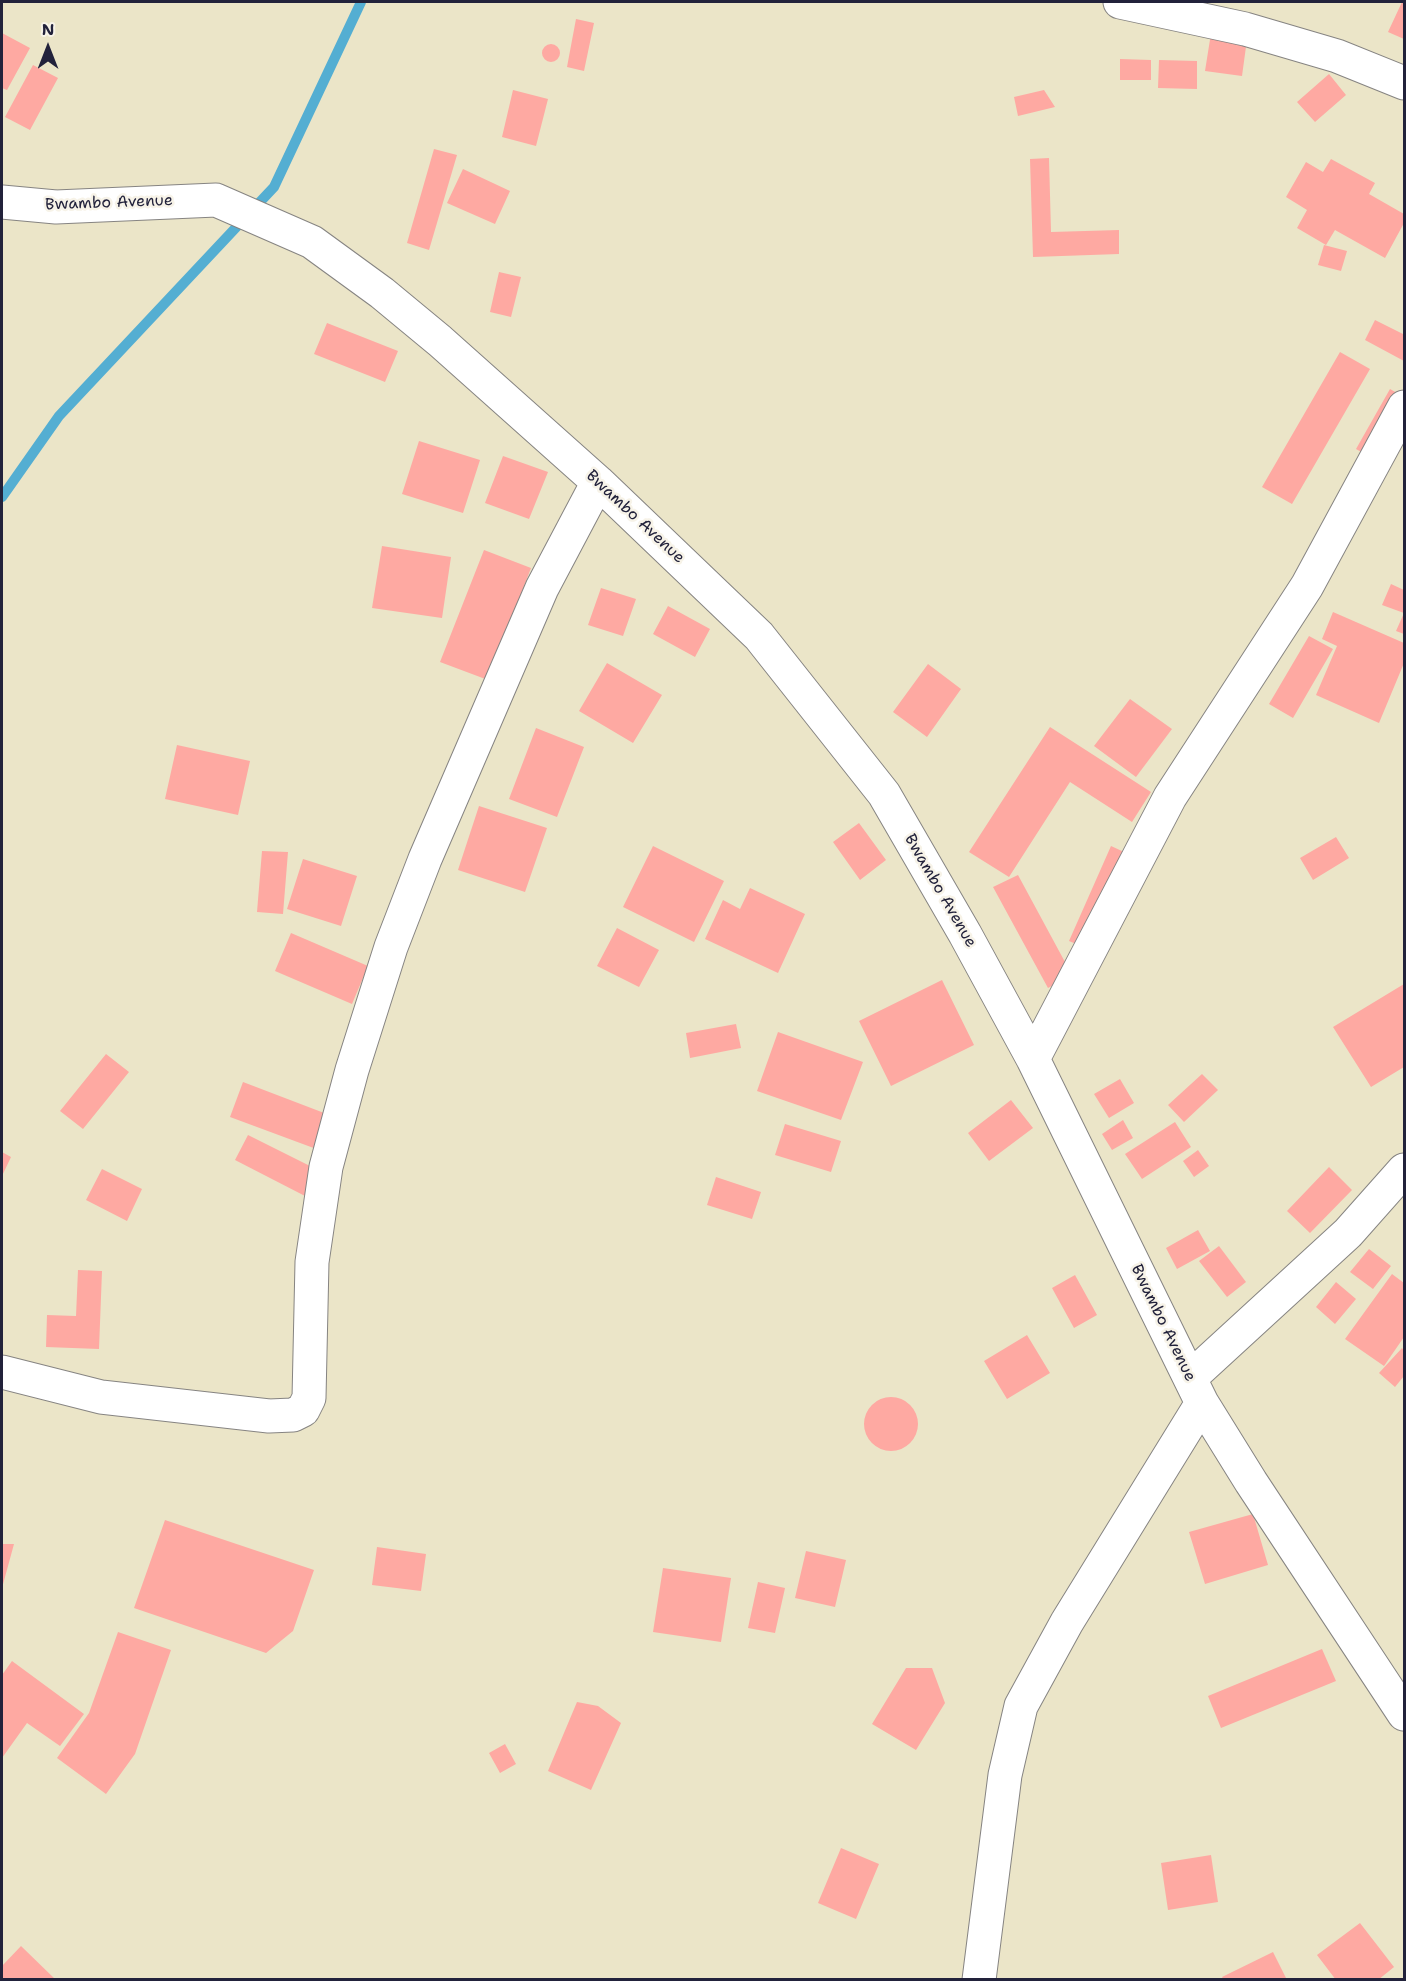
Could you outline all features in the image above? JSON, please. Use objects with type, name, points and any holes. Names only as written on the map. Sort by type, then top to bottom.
[{"type":"street","points":[[1120,2],[1245,29],[1338,56],[1404,84]]},
{"type":"street","name":"Bwambo Avenue","points":[[2,202],[56,207],[216,200],[280,226],[312,242],[382,293],[598,482],[759,636],[885,794],[1033,1059],[1196,1390],[1257,1492],[1404,1714]]},
{"type":"street","points":[[1033,1059],[1170,797],[1307,586],[1404,407]]},
{"type":"street","points":[[2,1372],[101,1397],[269,1416],[293,1415],[303,1410],[309,1398],[312,1262],[327,1167],[352,1070],[391,947],[425,859],[542,588],[598,482]]},
{"type":"street","points":[[979,1980],[1005,1776],[1021,1706],[1196,1390],[1348,1233],[1404,1170]]},
{"type":"building","points":[[1404,2],[1404,39],[1388,32]]},
{"type":"building","points":[[576,19],[594,23],[584,71],[567,67]]},
{"type":"building","points":[[1212,27],[1248,32],[1242,76],[1205,71]]},
{"type":"building","points":[[2,33],[30,48],[7,90],[2,88]]},
{"type":"building","points":[[551,44],[557,47],[560,53],[557,59],[551,62],[545,59],[542,53],[545,47]]},
{"type":"building","points":[[1120,59],[1151,60],[1151,80],[1120,80]]},
{"type":"building","points":[[1159,60],[1197,61],[1197,89],[1158,88]]},
{"type":"building","points":[[33,65],[58,78],[30,130],[5,117]]},
{"type":"building","points":[[1329,74],[1346,95],[1315,122],[1297,102]]},
{"type":"building","points":[[513,90],[548,99],[536,146],[502,137]]},
{"type":"building","points":[[1044,90],[1055,107],[1018,116],[1014,97]]},
{"type":"building","points":[[434,149],[457,155],[429,250],[407,243]]},
{"type":"building","points":[[1049,158],[1051,232],[1119,230],[1119,254],[1033,257],[1030,159]]},
{"type":"building","points":[[1331,159],[1375,183],[1369,194],[1404,214],[1404,223],[1385,258],[1335,230],[1326,245],[1297,228],[1307,210],[1286,197],[1306,162],[1323,172]]},
{"type":"building","points":[[463,169],[510,191],[495,224],[447,203]]},
{"type":"building","points":[[1324,245],[1347,251],[1341,271],[1318,265]]},
{"type":"building","points":[[499,272],[521,277],[511,317],[490,312]]},
{"type":"building","points":[[1375,320],[1403,334],[1404,331],[1404,361],[1365,340]]},
{"type":"building","points":[[327,323],[398,351],[385,382],[314,354]]},
{"type":"building","points":[[1340,352],[1370,369],[1292,504],[1262,487]]},
{"type":"building","points":[[1390,389],[1404,397],[1372,458],[1356,449]]},
{"type":"building","points":[[419,441],[480,460],[463,513],[402,494]]},
{"type":"building","points":[[503,456],[548,472],[529,519],[485,503]]},
{"type":"building","points":[[382,546],[451,557],[442,618],[372,608]]},
{"type":"building","points":[[484,550],[531,568],[488,680],[440,662]]},
{"type":"building","points":[[1391,584],[1404,590],[1404,613],[1382,605]]},
{"type":"building","points":[[601,588],[636,599],[623,636],[588,625]]},
{"type":"building","points":[[668,606],[710,629],[695,657],[653,634]]},
{"type":"building","points":[[1333,612],[1404,643],[1404,663],[1379,723],[1316,695],[1337,646],[1322,639]]},
{"type":"building","points":[[1404,613],[1404,634],[1396,631]]},
{"type":"building","points":[[1309,636],[1333,649],[1293,718],[1269,704]]},
{"type":"building","points":[[607,663],[662,695],[633,743],[579,711]]},
{"type":"building","points":[[928,664],[961,689],[927,737],[893,712]]},
{"type":"building","points":[[1130,699],[1172,729],[1136,777],[1094,746]]},
{"type":"building","points":[[1050,727],[1151,792],[1132,822],[1070,782],[1009,877],[969,852]]},
{"type":"building","points":[[536,728],[584,747],[557,817],[509,799]]},
{"type":"building","points":[[177,745],[250,761],[238,815],[165,799]]},
{"type":"building","points":[[479,806],[547,828],[525,892],[458,870]]},
{"type":"building","points":[[859,823],[886,860],[860,880],[833,842]]},
{"type":"building","points":[[1336,837],[1349,858],[1313,880],[1300,858]]},
{"type":"building","points":[[653,846],[724,881],[694,942],[623,907]]},
{"type":"building","points":[[1111,846],[1135,857],[1093,951],[1069,941]]},
{"type":"building","points":[[262,851],[288,852],[283,914],[257,912]]},
{"type":"building","points":[[303,859],[357,876],[341,926],[287,909]]},
{"type":"building","points":[[1018,875],[1072,975],[1048,988],[993,887]]},
{"type":"building","points":[[750,888],[805,914],[778,973],[705,939],[723,900],[740,909]]},
{"type":"building","points":[[617,928],[659,950],[639,987],[597,966]]},
{"type":"building","points":[[291,933],[368,966],[352,1004],[275,971]]},
{"type":"building","points":[[942,980],[974,1045],[891,1086],[859,1021]]},
{"type":"building","points":[[1404,984],[1404,1067],[1371,1087],[1333,1027]]},
{"type":"building","points":[[736,1024],[741,1048],[690,1058],[686,1033]]},
{"type":"building","points":[[778,1032],[863,1062],[841,1120],[757,1091]]},
{"type":"building","points":[[106,1054],[129,1072],[83,1129],[60,1111]]},
{"type":"building","points":[[1202,1074],[1218,1090],[1184,1122],[1168,1105]]},
{"type":"building","points":[[1120,1079],[1134,1103],[1109,1118],[1094,1094]]},
{"type":"building","points":[[243,1082],[332,1116],[319,1150],[230,1117]]},
{"type":"building","points":[[1011,1100],[1033,1128],[989,1161],[968,1133]]},
{"type":"building","points":[[1123,1120],[1133,1138],[1112,1150],[1102,1134]]},
{"type":"building","points":[[1175,1122],[1191,1147],[1142,1179],[1125,1154]]},
{"type":"building","points":[[785,1124],[841,1141],[831,1172],[775,1155]]},
{"type":"building","points":[[248,1135],[318,1170],[305,1196],[235,1160]]},
{"type":"building","points":[[1198,1150],[1209,1166],[1194,1177],[1183,1161]]},
{"type":"building","points":[[2,1152],[11,1157],[2,1176]]},
{"type":"building","points":[[1329,1167],[1352,1190],[1310,1233],[1287,1211]]},
{"type":"building","points":[[102,1169],[142,1189],[127,1221],[86,1200]]},
{"type":"building","points":[[716,1177],[761,1192],[752,1219],[707,1205]]},
{"type":"building","points":[[1198,1230],[1210,1251],[1177,1269],[1166,1248]]},
{"type":"building","points":[[1219,1246],[1246,1282],[1227,1297],[1199,1261]]},
{"type":"building","points":[[1369,1249],[1391,1266],[1373,1289],[1350,1272]]},
{"type":"building","points":[[78,1270],[102,1271],[99,1349],[46,1347],[47,1315],[76,1316]]},
{"type":"building","points":[[1392,1274],[1404,1283],[1404,1337],[1384,1366],[1345,1339]]},
{"type":"building","points":[[1075,1275],[1097,1315],[1074,1328],[1052,1288]]},
{"type":"building","points":[[1336,1282],[1356,1299],[1335,1324],[1316,1307]]},
{"type":"building","points":[[1027,1335],[1050,1373],[1007,1399],[984,1361]]},
{"type":"building","points":[[1402,1348],[1404,1376],[1395,1387],[1379,1373]]},
{"type":"building","points":[[891,1397],[901,1399],[910,1405],[916,1414],[918,1424],[916,1434],[910,1443],[901,1449],[891,1451],[881,1449],[872,1443],[866,1434],[864,1424],[866,1414],[872,1405],[881,1399]]},
{"type":"building","points":[[1253,1514],[1268,1565],[1205,1584],[1189,1532]]},
{"type":"building","points":[[165,1520],[314,1570],[293,1631],[266,1653],[134,1608]]},
{"type":"building","points":[[2,1544],[14,1544],[2,1588]]},
{"type":"building","points":[[377,1547],[426,1554],[421,1591],[372,1585]]},
{"type":"building","points":[[806,1551],[846,1560],[835,1607],[795,1598]]},
{"type":"building","points":[[663,1568],[731,1578],[721,1642],[653,1632]]},
{"type":"building","points":[[758,1582],[785,1588],[775,1633],[748,1628]]},
{"type":"building","points":[[118,1632],[171,1650],[135,1754],[106,1794],[57,1758],[89,1713]]},
{"type":"building","points":[[1322,1649],[1336,1681],[1221,1728],[1208,1696]]},
{"type":"building","points":[[12,1661],[84,1714],[60,1746],[27,1723],[2,1758],[2,1675]]},
{"type":"building","points":[[906,1668],[932,1668],[945,1703],[916,1750],[872,1724]]},
{"type":"building","points":[[577,1702],[598,1706],[621,1723],[591,1790],[548,1771]]},
{"type":"building","points":[[505,1744],[516,1764],[500,1773],[489,1753]]},
{"type":"building","points":[[841,1848],[879,1864],[856,1919],[818,1903]]},
{"type":"building","points":[[1211,1855],[1218,1902],[1168,1910],[1161,1863]]},
{"type":"building","points":[[1360,1923],[1394,1967],[1378,1980],[1336,1980],[1317,1955]]},
{"type":"building","points":[[21,1946],[56,1980],[2,1980],[2,1966]]},
{"type":"building","points":[[1273,1952],[1287,1980],[1224,1980],[1222,1977]]},
{"type":"waterway","points":[[2,497],[59,416],[274,187],[361,2]]}]
